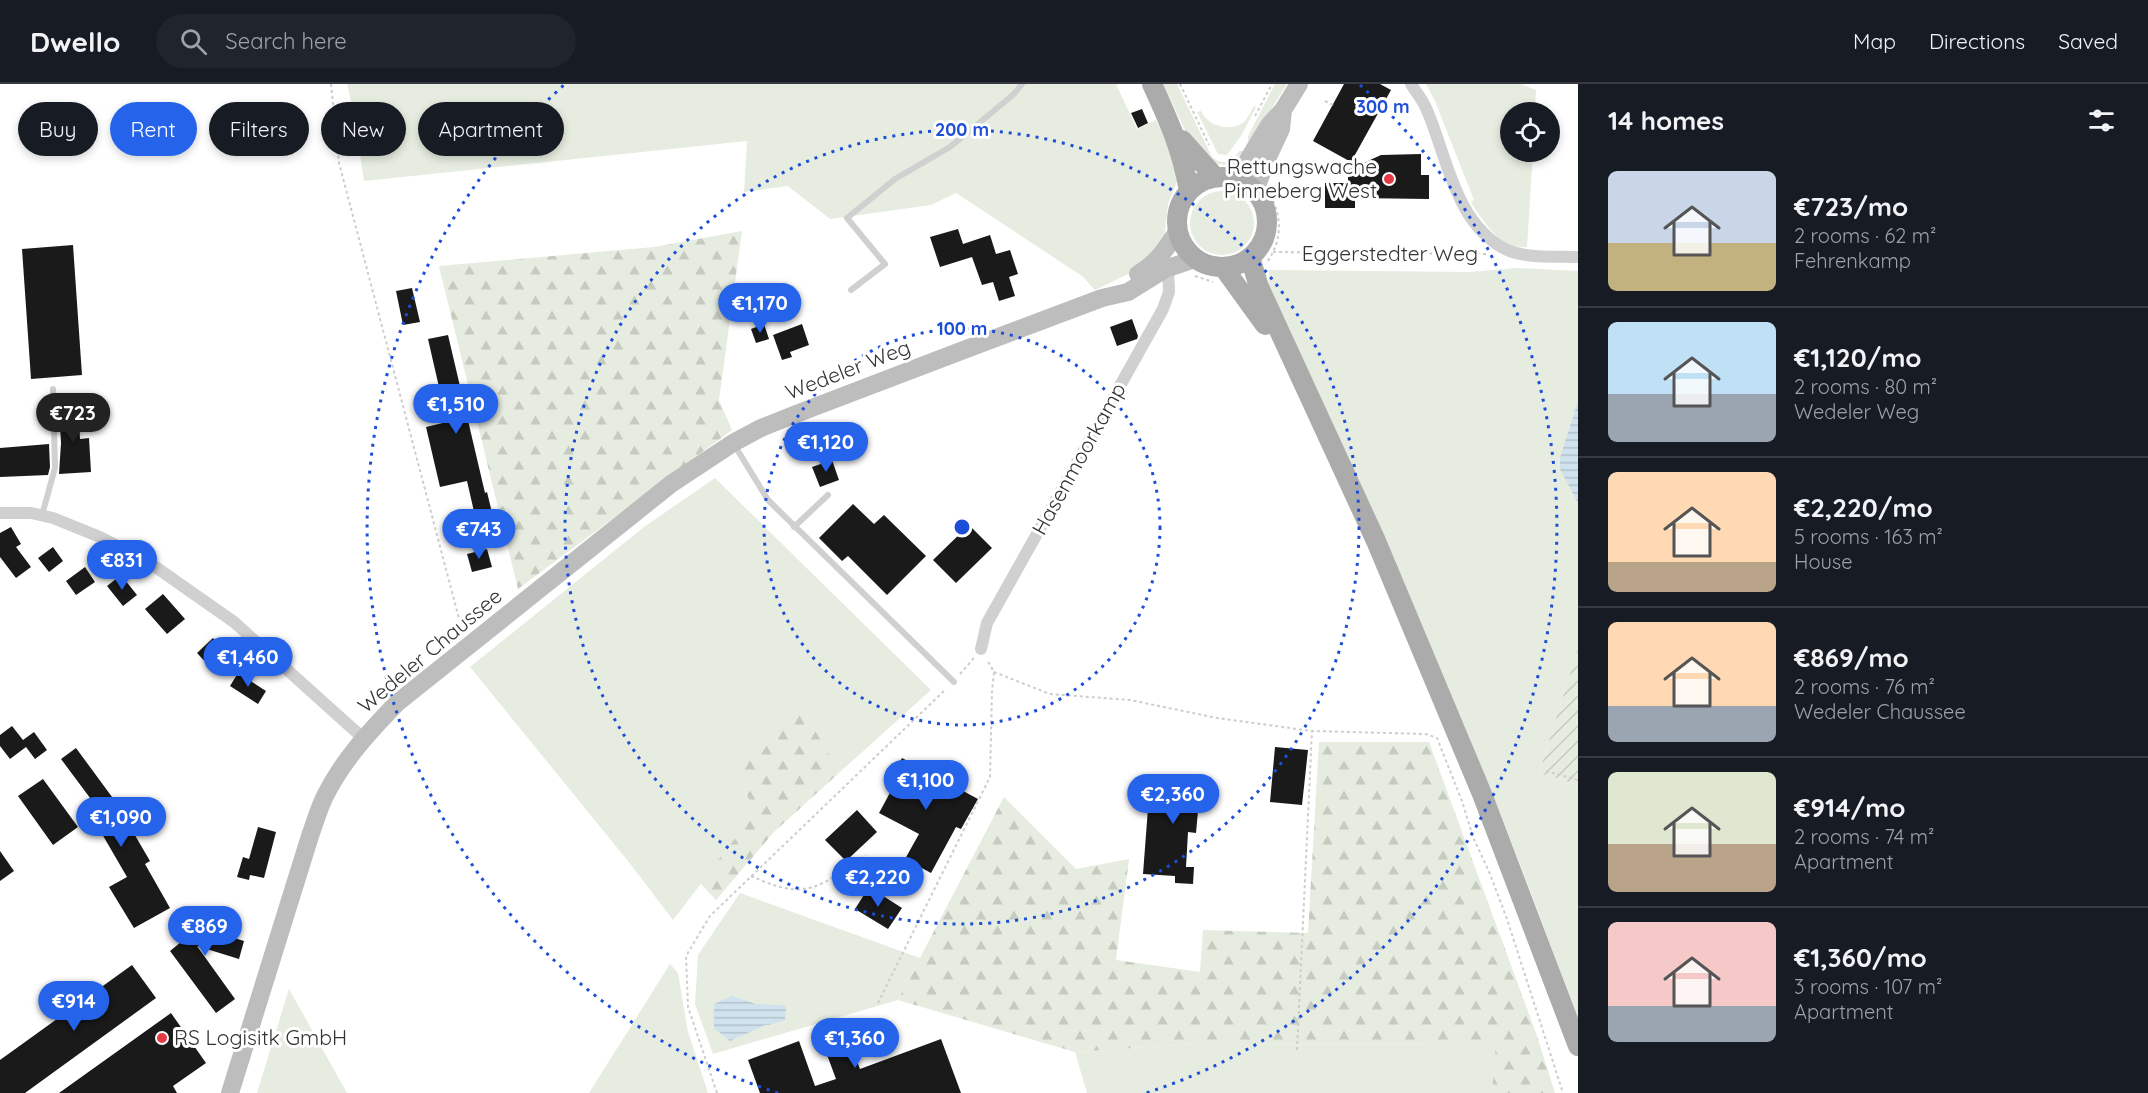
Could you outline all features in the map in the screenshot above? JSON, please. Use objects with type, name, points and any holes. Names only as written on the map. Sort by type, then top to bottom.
[{"type":"main road","points":[[1152,84],[1172,126],[1184,163],[1189,191]]},
{"type":"main road","points":[[1294,366],[1222,275],[1195,259],[1182,244],[1177,232],[1176,217],[1180,203],[1200,182],[1222,177],[1246,163],[1269,124],[1283,110],[1299,84]]},
{"type":"main road","points":[[1222,275],[1250,257],[1260,246],[1266,233],[1267,218],[1262,191],[1267,159],[1281,129],[1283,110]]},
{"type":"main road","points":[[1172,126],[1198,160],[1222,177],[1243,182],[1262,191]]},
{"type":"main road","name":"Wedeler Weg","points":[[1102,298],[1118,285],[1148,268],[1162,254],[1177,232]]},
{"type":"main road","points":[[1250,257],[1259,287],[1376,541],[1478,783],[1578,1046]]},
{"type":"main road","name":"Wedeler Weg","points":[[715,454],[761,428],[1102,298],[1128,292],[1169,274],[1195,259]]},
{"type":"main road","name":"Wedeler Chaussee","points":[[230,1093],[324,797],[342,766],[363,738],[397,703],[671,484],[715,454]]},
{"type":"street","name":"Eggerstedter Weg","points":[[1411,84],[1425,106],[1461,200],[1473,219],[1491,238],[1506,249],[1522,254],[1578,257]]},
{"type":"street","name":"Hasenmoorkamp","points":[[981,649],[987,623],[1163,309],[1169,292],[1169,274]]},
{"type":"street","points":[[0,513],[9,511],[42,515],[76,526],[147,561],[234,622],[363,738]]},
{"type":"lane","points":[[851,290],[885,264],[848,218],[895,179],[950,147],[1014,94],[1022,84]]},
{"type":"lane","points":[[42,515],[55,468],[53,389]]},
{"type":"lane","points":[[733,443],[768,500],[954,681]]},
{"type":"lane","points":[[794,527],[828,495]]},
{"type":"path","points":[[331,84],[339,163],[467,648]]},
{"type":"path","points":[[1180,84],[1212,151]]},
{"type":"path","points":[[1253,122],[1272,84]]},
{"type":"path","points":[[1325,101],[1333,105]]},
{"type":"path","name":"Eggerstedter Weg","points":[[1262,191],[1279,215],[1279,237],[1274,252],[1463,255],[1488,254],[1506,249]]},
{"type":"path","points":[[1169,274],[1222,275]]},
{"type":"path","points":[[717,1093],[688,1007],[686,956],[710,916],[954,681],[981,649],[994,672],[990,777],[878,1003]]},
{"type":"path","points":[[994,672],[1050,694],[1130,700],[1217,718],[1312,731],[1426,734],[1437,738],[1473,837],[1507,919],[1563,1093]]},
{"type":"path","points":[[1297,1050],[1312,731]]},
{"type":"path","points":[[1546,771],[1578,780]]},
{"type":"path","points":[[751,876],[770,885],[786,889],[811,889],[822,885],[866,855]]},
{"type":"green space","points":[[347,84],[1116,84],[1137,129],[1156,120],[1174,155],[1178,179],[1168,204],[1164,241],[1139,269],[1095,290],[1082,276],[956,193],[931,205],[830,219],[788,186],[744,192],[747,141],[364,181],[360,156],[406,156],[406,102],[351,102]]},
{"type":"green space","points":[[1163,84],[1177,84],[1212,157],[1227,162],[1239,151],[1244,151],[1229,165],[1214,164],[1187,134]]},
{"type":"green space","points":[[1275,84],[1287,84],[1250,143],[1248,136]]},
{"type":"green space","points":[[1426,84],[1521,84],[1536,90],[1535,102],[1500,102],[1500,162],[1532,162],[1527,247],[1512,246],[1500,239],[1474,207],[1471,202],[1474,200],[1435,101]]},
{"type":"green space","points":[[1254,106],[1256,107],[1241,136],[1227,155],[1218,154],[1197,112],[1201,111],[1213,124],[1231,127],[1243,123]]},
{"type":"green space","points":[[1216,191],[1228,191],[1245,200],[1252,211],[1254,223],[1252,235],[1245,246],[1228,255],[1216,255],[1204,250],[1195,241],[1190,229],[1190,217],[1195,205],[1204,196]]},
{"type":"green space","points":[[742,231],[719,400],[732,430],[518,589],[439,266],[654,247]]},
{"type":"green space","points":[[1518,268],[1578,271],[1578,648],[1539,773],[1578,785],[1578,1023],[1545,929],[1471,744],[1392,561],[1268,290],[1269,270],[1469,272]]},
{"type":"green space","points":[[715,478],[931,690],[840,772],[799,704],[730,764],[756,812],[673,920],[628,861],[470,667],[644,527]]},
{"type":"green space","points":[[1578,648],[1578,785],[1539,773]]},
{"type":"green space","points":[[799,704],[840,772],[774,832],[716,900],[700,883],[756,812],[730,764]]},
{"type":"green space","points":[[1319,742],[1429,742],[1537,1036],[1555,1093],[1492,1093],[1496,1045],[1195,1044],[1075,1052],[898,1000],[1004,797],[1076,869],[1129,859],[1116,960],[1200,972],[1203,930],[1308,933]]},
{"type":"green space","points":[[740,893],[920,958],[898,1000],[713,1054],[695,1004],[698,955]]},
{"type":"green space","points":[[670,964],[678,973],[688,1032],[708,1093],[589,1093]]},
{"type":"green space","points":[[289,989],[347,1093],[257,1093]]},
{"type":"green space","points":[[1195,1044],[1497,1045],[1492,1093],[1087,1093],[1075,1052]]},
{"type":"water","points":[[1578,401],[1578,503],[1560,469],[1560,458]]},
{"type":"water","points":[[732,996],[756,1004],[786,1007],[785,1020],[765,1025],[730,1041],[714,1028],[714,1004]]},
{"type":"building","points":[[1344,84],[1380,84],[1391,90],[1351,162],[1313,141]]},
{"type":"building","points":[[1142,109],[1148,123],[1138,128],[1131,113]]},
{"type":"building","name":"Rettungswache Pinneberg West","points":[[1421,154],[1421,175],[1429,175],[1429,199],[1355,198],[1355,208],[1325,208],[1325,183],[1348,183],[1348,170],[1381,155]]},
{"type":"building","points":[[958,229],[963,244],[990,235],[996,254],[1010,250],[1018,274],[1009,277],[1015,296],[999,301],[993,282],[982,285],[972,257],[940,267],[930,237]]},
{"type":"building","points":[[73,245],[82,375],[31,379],[22,249]]},
{"type":"building","points":[[412,288],[420,322],[403,325],[396,291]]},
{"type":"building","points":[[1132,319],[1137,339],[1117,346],[1110,327]]},
{"type":"building","points":[[764,324],[769,339],[756,343],[751,329]]},
{"type":"building","points":[[802,324],[809,345],[790,352],[792,357],[782,360],[773,335]]},
{"type":"building","points":[[448,335],[485,493],[487,492],[495,525],[478,529],[467,481],[440,487],[426,427],[447,422],[428,339]]},
{"type":"building","points":[[78,407],[80,439],[89,438],[91,472],[59,474],[61,443],[59,408]]},
{"type":"building","points":[[846,433],[852,451],[825,459],[819,442]]},
{"type":"building","points":[[49,444],[48,475],[0,477],[0,448]]},
{"type":"building","points":[[832,460],[839,480],[820,487],[812,467]]},
{"type":"building","points":[[853,504],[874,524],[884,515],[926,556],[887,595],[848,556],[842,561],[819,538]]},
{"type":"building","points":[[969,525],[992,548],[956,583],[933,560]]},
{"type":"building","points":[[11,527],[21,544],[16,547],[31,567],[16,578],[0,557],[0,533]]},
{"type":"building","points":[[53,547],[63,561],[49,572],[38,558]]},
{"type":"building","points":[[487,549],[492,567],[472,572],[467,554]]},
{"type":"building","points":[[85,567],[95,582],[76,595],[66,581]]},
{"type":"building","points":[[121,575],[137,595],[123,606],[107,586]]},
{"type":"building","points":[[163,594],[185,619],[167,634],[145,609]]},
{"type":"building","points":[[213,638],[227,653],[211,668],[197,653]]},
{"type":"building","points":[[238,673],[266,691],[258,704],[230,686]]},
{"type":"building","points":[[12,726],[23,740],[34,732],[47,750],[35,759],[26,747],[10,759],[0,746],[0,735]]},
{"type":"building","points":[[1275,747],[1308,750],[1302,805],[1270,802]]},
{"type":"building","points":[[76,748],[115,801],[150,861],[145,864],[170,908],[134,928],[109,887],[127,877],[91,815],[99,810],[61,759]]},
{"type":"building","points":[[902,758],[978,799],[961,829],[956,827],[931,873],[905,859],[919,834],[879,813],[892,789],[887,786]]},
{"type":"building","points":[[1155,774],[1210,778],[1208,800],[1199,800],[1196,833],[1188,832],[1186,867],[1194,867],[1193,884],[1175,883],[1175,876],[1143,874],[1149,795],[1154,795]]},
{"type":"building","points":[[43,779],[78,827],[53,845],[18,796]]},
{"type":"building","points":[[857,810],[877,832],[846,861],[825,840]]},
{"type":"building","points":[[258,827],[276,832],[264,878],[250,875],[249,880],[237,877],[243,857],[249,859]]},
{"type":"building","points":[[0,851],[14,871],[0,881]]},
{"type":"building","points":[[869,887],[902,908],[888,929],[855,909]]},
{"type":"building","points":[[201,911],[218,933],[244,941],[239,959],[197,946],[235,999],[216,1013],[170,951],[181,942],[172,924],[183,918],[185,922]]},
{"type":"building","points":[[132,965],[156,998],[25,1093],[0,1093],[0,1060]]},
{"type":"building","name":"RS Logisitk GmbH","points":[[171,1013],[206,1063],[173,1086],[177,1093],[59,1093]]},
{"type":"building","points":[[841,1019],[860,1069],[941,1039],[961,1093],[760,1093],[748,1060],[799,1041],[815,1086],[836,1079],[817,1028]]},
{"type":"place","name":"Rettungswache Pinneberg West","points":[[1389,179]]},
{"type":"place","name":"RS Logisitk GmbH","points":[[162,1038]]}]
